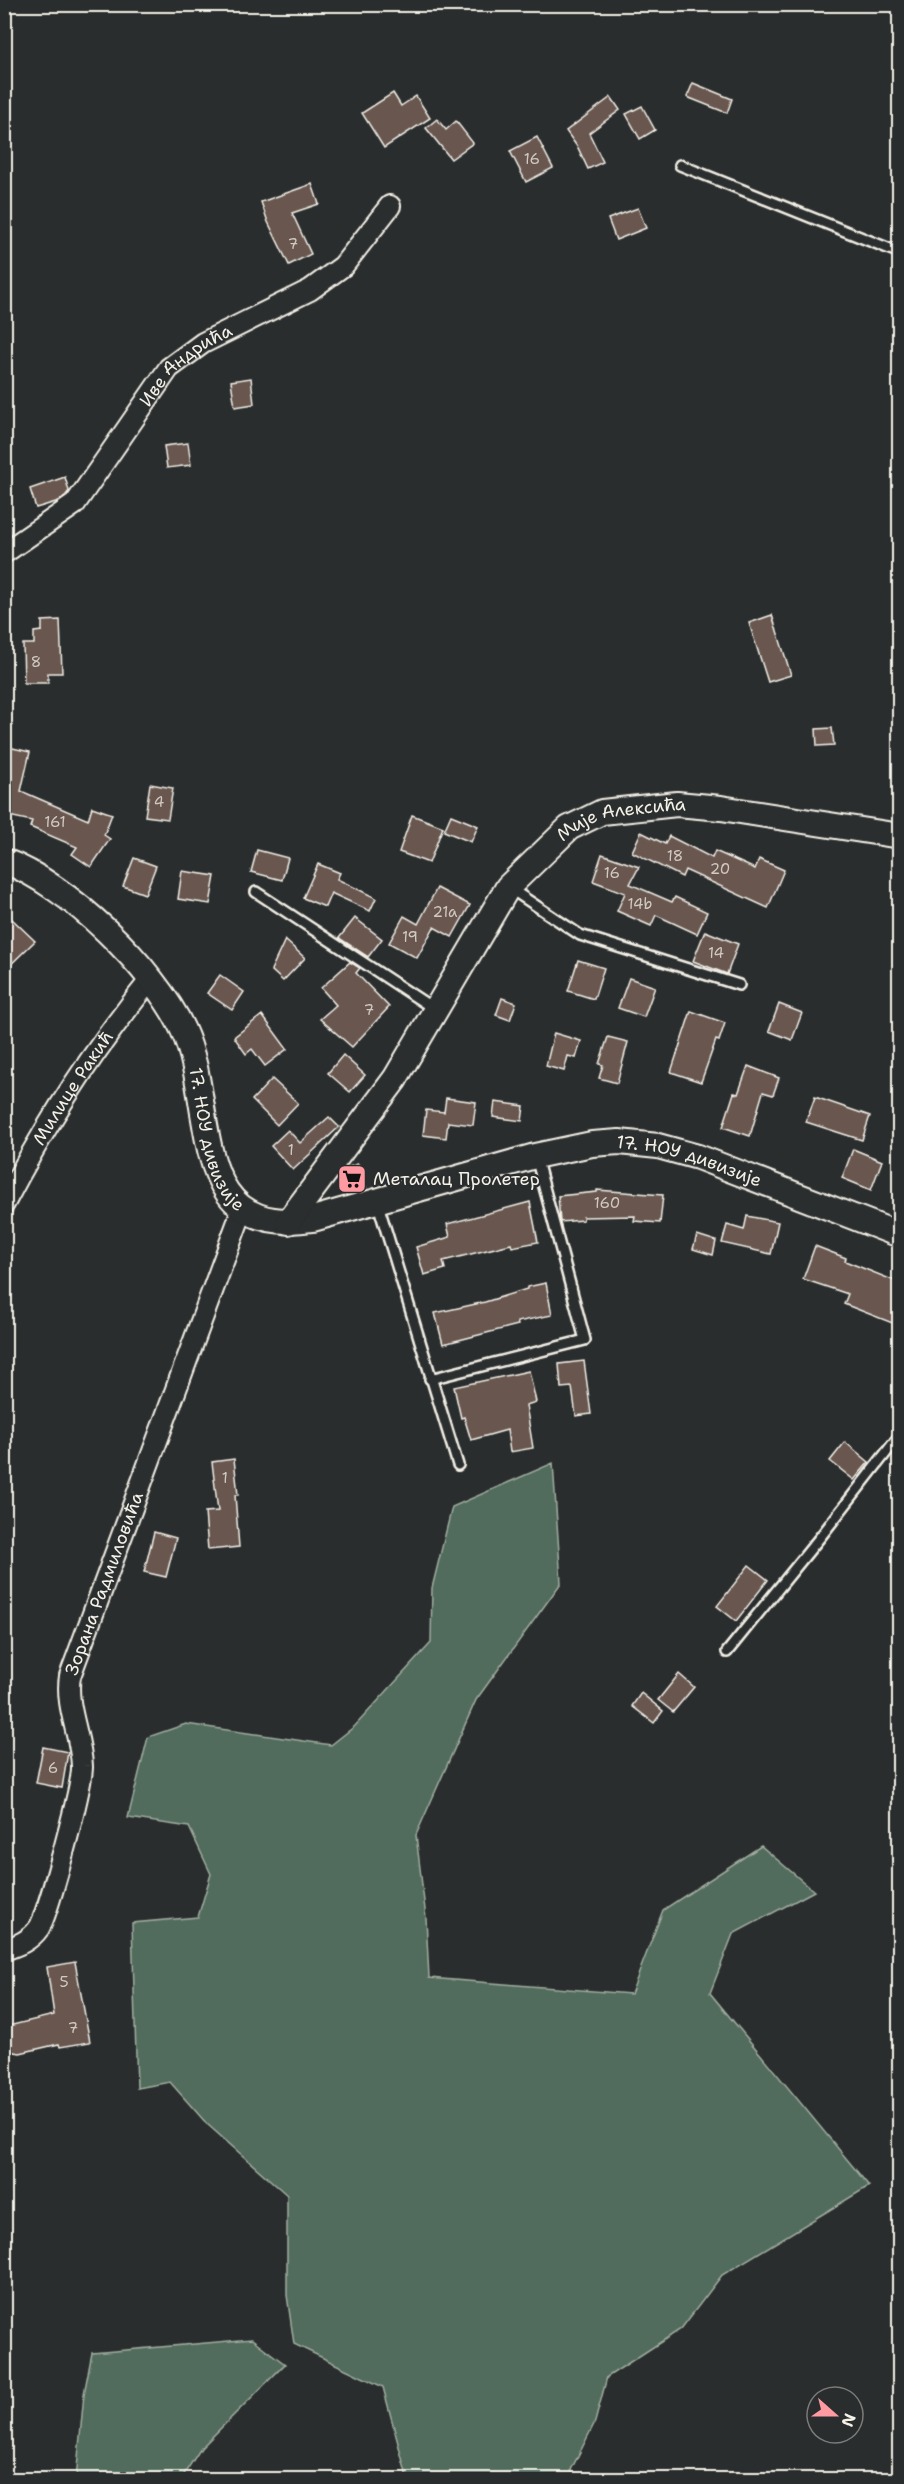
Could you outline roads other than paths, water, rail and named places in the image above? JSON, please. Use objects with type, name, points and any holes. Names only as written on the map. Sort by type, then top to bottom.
[{"type":"street","name":"Иве Андрића","points":[[4,553],[75,504],[168,368],[204,343],[310,290],[343,266],[390,206]]},
{"type":"street","name":"Мије Алексића","points":[[288,1222],[395,1079],[508,887],[568,828],[602,812],[677,804],[722,808],[900,836]]},
{"type":"street","name":"17. НОУ дивизије","points":[[4,861],[37,876],[71,901],[129,954],[151,979],[174,1012],[189,1044],[199,1083],[211,1156],[218,1179],[229,1196],[243,1208],[266,1218],[288,1222],[325,1216],[536,1156],[606,1142],[658,1146],[698,1157],[900,1235]]},
{"type":"street","name":"Милице Ракић","points":[[4,1204],[68,1090],[151,979]]},
{"type":"street","name":"Зорана Радмиловића","points":[[4,1950],[25,1942],[43,1922],[82,1776],[79,1736],[68,1696],[70,1676],[243,1208]]},
{"type":"lane","points":[[680,165],[900,253]]},
{"type":"lane","points":[[508,887],[580,935],[739,985]]},
{"type":"lane","points":[[256,892],[436,1010]]},
{"type":"lane","points":[[430,1379],[585,1340],[536,1156]]},
{"type":"lane","points":[[377,1201],[458,1465]]},
{"type":"lane","points":[[727,1652],[822,1536],[900,1435]]},
{"type":"place","name":"Металац Пролетер","points":[[352,1179]]}]
